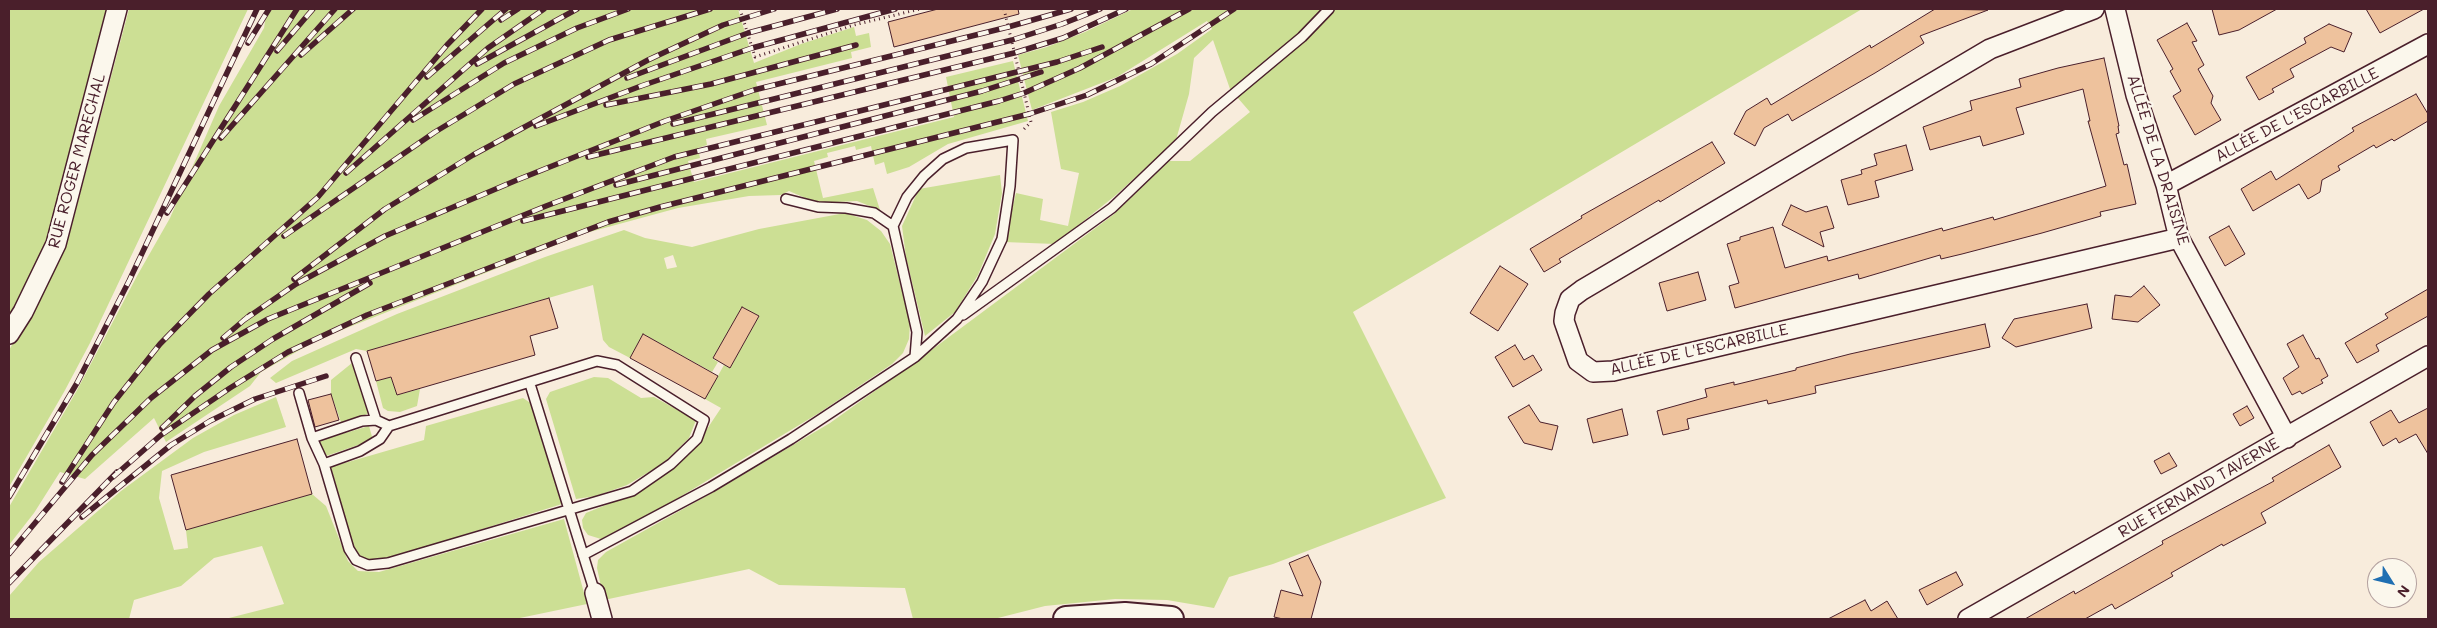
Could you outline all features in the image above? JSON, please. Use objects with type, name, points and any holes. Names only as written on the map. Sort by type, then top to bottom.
[{"type":"street","name":"RUE ROGER MARECHAL","points":[[9,334],[23,312],[56,244],[118,9]]},
{"type":"street","name":"ALLÉE DE L'ESCARBILLE","points":[[2094,9],[1990,49],[1582,290],[1570,299],[1564,321],[1578,361],[1593,372],[1613,371],[2179,238]]},
{"type":"street","name":"ALLÉE DE LA DRAISINE","points":[[2114,9],[2136,94],[2166,185],[2179,238],[2287,438]]},
{"type":"street","name":"ALLÉE DE L'ESCARBILLE","points":[[2166,185],[2428,44]]},
{"type":"street","name":"RUE FERNAND TAVERNE","points":[[1968,619],[2428,356]]},
{"type":"street","points":[[595,593],[602,619]]},
{"type":"street","points":[[1066,619],[1125,614],[1171,619]]},
{"type":"lane","points":[[583,555],[711,487],[791,439],[915,357],[957,320],[1112,208],[1212,112],[1302,37],[1329,9]]},
{"type":"lane","points":[[915,357],[917,332],[893,226],[907,197],[943,159],[966,148],[1013,140],[1010,186],[1002,239],[982,282],[957,320]]},
{"type":"lane","points":[[786,199],[818,207],[846,208],[874,213],[893,226]]},
{"type":"lane","points":[[356,358],[376,420]]},
{"type":"lane","points":[[299,393],[312,438],[324,464],[349,549],[356,560],[368,565],[388,563],[632,491],[671,464],[697,438],[704,420],[617,365],[597,361],[530,384],[389,426],[380,439],[360,451],[324,464]]},
{"type":"lane","points":[[530,384],[595,593]]},
{"type":"lane","points":[[312,438],[362,422],[376,420],[389,426]]},
{"type":"path","points":[[740,9],[755,57],[854,25],[920,9]]},
{"type":"path","points":[[1004,9],[1031,122],[1013,140]]},
{"type":"green space","points":[[9,9],[111,9],[44,253],[9,321]]},
{"type":"green space","points":[[129,9],[248,9],[90,343],[9,487],[9,350],[43,292],[66,247]]},
{"type":"green space","points":[[267,9],[738,9],[754,63],[801,44],[854,27],[856,36],[869,33],[871,47],[851,52],[852,58],[756,82],[767,125],[706,139],[707,145],[698,148],[700,158],[688,161],[694,182],[954,117],[946,77],[1013,61],[1028,121],[948,144],[909,167],[887,174],[884,162],[875,165],[871,146],[856,150],[855,146],[827,153],[828,157],[814,161],[823,198],[873,188],[880,210],[857,201],[817,203],[789,191],[781,195],[749,196],[678,208],[586,233],[319,339],[261,372],[250,386],[166,442],[154,418],[85,479],[60,472],[34,513],[9,545],[9,507],[76,392],[170,218],[219,106],[264,28]]},
{"type":"green space","points":[[1133,9],[1862,9],[1353,312],[1446,498],[1273,564],[1229,577],[1214,608],[1167,600],[1115,599],[1045,606],[994,619],[913,619],[905,588],[779,585],[749,569],[604,600],[597,568],[598,560],[606,552],[719,489],[830,423],[1113,215],[1169,161],[1190,161],[1250,112],[1230,89],[1213,40],[1194,58],[1189,94],[1176,140],[1116,195],[1055,244],[1004,242],[1016,193],[1043,199],[1040,220],[1068,226],[1079,173],[1061,169],[1051,112],[1083,102],[1120,86],[1177,54],[1212,29],[1207,21],[1117,77],[1032,110],[1018,55],[1047,47],[1085,32]]},
{"type":"green space","points":[[1000,175],[1002,193],[995,234],[978,275],[955,312],[925,336],[906,257],[902,226],[919,189]]},
{"type":"green space","points":[[845,213],[867,220],[881,231],[890,244],[910,323],[909,339],[903,353],[892,364],[819,413],[655,512],[601,539],[588,535],[583,528],[582,520],[586,513],[633,494],[703,435],[721,408],[705,399],[724,365],[730,368],[759,316],[742,307],[713,359],[718,362],[712,372],[643,334],[630,358],[609,347],[603,340],[593,285],[367,351],[356,349],[276,383],[270,378],[292,361],[397,314],[545,257],[624,230],[645,238],[692,247],[759,229]],"holes":[[[673,255],[677,267],[667,269],[664,258]]]},
{"type":"green space","points":[[352,363],[369,413],[342,425],[331,394],[331,380]]},
{"type":"green space","points":[[391,377],[397,395],[420,389],[417,406],[400,412],[388,411],[383,408],[376,381]]},
{"type":"green space","points":[[594,377],[608,378],[641,398],[654,397],[696,420],[689,438],[664,463],[627,485],[596,496],[576,499],[546,399],[550,392]]},
{"type":"green space","points":[[276,397],[286,427],[204,452],[162,471],[159,498],[174,550],[188,548],[186,530],[312,494],[326,506],[348,561],[358,571],[379,572],[564,519],[587,604],[515,619],[225,619],[284,604],[262,546],[214,558],[181,586],[134,600],[129,619],[9,619],[9,596],[39,562],[121,491],[193,438],[234,415]]},
{"type":"green space","points":[[523,398],[532,404],[562,504],[387,559],[369,562],[360,557],[352,545],[331,467],[424,440],[426,426]]},
{"type":"green space","points":[[369,426],[373,440],[326,456],[318,441]]},
{"type":"building","points":[[938,9],[1018,9],[1019,14],[894,47],[888,22]]},
{"type":"building","points":[[1935,9],[1988,10],[1920,36],[1924,43],[1875,73],[1792,121],[1788,114],[1764,128],[1755,146],[1734,134],[1746,111],[1767,98],[1771,105],[1870,45],[1871,48]]},
{"type":"building","points":[[2212,9],[2277,9],[2239,30],[2219,35]]},
{"type":"building","points":[[2366,9],[2424,9],[2380,33]]},
{"type":"building","points":[[2187,23],[2197,41],[2192,42],[2204,65],[2198,69],[2213,96],[2211,103],[2221,120],[2195,135],[2173,96],[2181,91],[2170,71],[2173,69],[2157,40]]},
{"type":"building","points":[[2329,24],[2352,33],[2344,52],[2331,47],[2290,69],[2294,77],[2272,89],[2274,92],[2259,100],[2246,77],[2306,43],[2304,38]]},
{"type":"building","points":[[2104,58],[2119,126],[2119,133],[2116,134],[2124,165],[2127,164],[2136,204],[2100,212],[2101,216],[1962,254],[1941,259],[1940,255],[1859,279],[1858,274],[1735,308],[1729,286],[1739,283],[1727,244],[1740,240],[1740,237],[1773,227],[1785,268],[1827,256],[1828,261],[1942,228],[1943,231],[1993,217],[1994,220],[2106,186],[2088,121],[2090,121],[2083,89],[2016,108],[2024,134],[1983,146],[1980,136],[1930,150],[1923,127],[1972,110],[1970,101],[2021,87],[2019,79]]},
{"type":"building","points":[[2416,94],[2428,114],[2428,121],[2394,141],[2392,139],[2376,148],[2374,145],[2338,166],[2340,170],[2322,180],[2320,192],[2308,199],[2299,184],[2253,211],[2241,189],[2271,171],[2276,180],[2354,131],[2352,128]]},
{"type":"building","points":[[1712,142],[1725,163],[1559,259],[1561,262],[1544,272],[1530,249],[1582,218],[1581,216]]},
{"type":"building","points":[[1906,145],[1913,170],[1875,181],[1879,197],[1848,205],[1841,180],[1862,174],[1861,170],[1877,165],[1874,154]]},
{"type":"building","points":[[1791,205],[1806,212],[1827,206],[1834,228],[1820,232],[1824,247],[1782,225]]},
{"type":"building","points":[[2229,226],[2245,254],[2225,266],[2209,237]]},
{"type":"building","points":[[1500,266],[1528,284],[1498,331],[1470,313]]},
{"type":"building","points":[[1698,272],[1706,300],[1667,311],[1659,283]]},
{"type":"building","points":[[2144,286],[2160,305],[2138,322],[2112,319],[2115,295],[2131,297]]},
{"type":"building","points":[[2428,289],[2428,316],[2376,345],[2379,351],[2357,363],[2345,343],[2388,318],[2385,314]]},
{"type":"building","points":[[549,298],[558,328],[530,336],[535,355],[397,395],[391,377],[376,381],[367,351]]},
{"type":"building","points":[[2087,304],[2092,328],[2016,347],[2002,338],[2014,319]]},
{"type":"building","points":[[742,307],[759,316],[730,368],[713,358]]},
{"type":"building","points":[[1985,324],[1990,347],[1815,386],[1816,393],[1768,404],[1767,400],[1687,419],[1689,429],[1663,435],[1657,411],[1707,397],[1705,389],[1734,382],[1734,385],[1796,370],[1796,368],[1850,354]]},
{"type":"building","points":[[643,334],[718,376],[705,399],[630,358]]},
{"type":"building","points":[[2303,335],[2316,359],[2319,358],[2328,376],[2321,380],[2323,383],[2302,394],[2300,391],[2292,395],[2283,378],[2299,367],[2287,344]]},
{"type":"building","points":[[1515,345],[1524,360],[1533,355],[1542,370],[1513,387],[1495,357]]},
{"type":"building","points":[[331,394],[339,420],[315,427],[308,400]]},
{"type":"building","points":[[1529,405],[1540,422],[1558,426],[1552,450],[1524,443],[1508,417]]},
{"type":"building","points":[[2247,406],[2254,418],[2240,426],[2233,414]]},
{"type":"building","points":[[2428,408],[2428,454],[2416,434],[2399,443],[2396,438],[2383,446],[2370,422],[2391,410],[2399,423]]},
{"type":"building","points":[[1622,409],[1628,435],[1593,443],[1587,419]]},
{"type":"building","points":[[297,439],[312,494],[186,530],[171,475]]},
{"type":"building","points":[[2329,445],[2341,467],[2261,513],[2266,523],[2223,546],[2222,544],[2171,573],[2173,576],[2115,609],[2112,604],[2085,619],[2025,619],[2074,591],[2075,594],[2163,544],[2162,541],[2274,481],[2272,478]]},
{"type":"building","points":[[2169,453],[2177,466],[2161,474],[2154,461]]},
{"type":"building","points":[[1308,555],[1321,582],[1311,619],[1283,619],[1274,617],[1281,590],[1303,596],[1289,563]]},
{"type":"building","points":[[1956,572],[1963,585],[1927,605],[1919,590]]},
{"type":"building","points":[[1865,600],[1871,611],[1887,601],[1898,619],[1828,619]]},
{"type":"railway","points":[[9,497],[77,383],[129,281],[257,9]]},
{"type":"railway","points":[[248,43],[269,9]]},
{"type":"railway","points":[[167,213],[297,9]]},
{"type":"railway","points":[[277,51],[313,9]]},
{"type":"railway","points":[[221,138],[335,9]]},
{"type":"railway","points":[[301,55],[353,9]]},
{"type":"railway","points":[[62,482],[114,402],[160,344],[209,294],[318,197],[447,45],[482,9]]},
{"type":"railway","points":[[427,77],[506,9]]},
{"type":"railway","points":[[501,20],[518,9]]},
{"type":"railway","points":[[346,173],[488,48],[544,9]]},
{"type":"railway","points":[[477,64],[577,9]]},
{"type":"railway","points":[[413,120],[504,63],[577,28],[628,9]]},
{"type":"railway","points":[[284,236],[435,132],[514,84],[609,40],[710,9]]},
{"type":"railway","points":[[294,279],[385,209],[473,155],[648,60],[723,25],[774,9]]},
{"type":"railway","points":[[627,78],[748,33],[837,9]]},
{"type":"railway","points":[[536,126],[641,86],[752,48],[895,9]]},
{"type":"railway","points":[[244,320],[296,284],[385,236],[517,180],[665,121],[754,90],[1008,27],[1071,9]]},
{"type":"railway","points":[[673,124],[1012,40],[1062,24],[1100,9]]},
{"type":"railway","points":[[588,157],[1014,53],[1063,38],[1126,9]]},
{"type":"railway","points":[[523,221],[999,101],[1024,93],[1080,68],[1189,9]]},
{"type":"railway","points":[[113,477],[161,435],[230,388],[288,352],[367,315],[608,222],[660,207],[1029,114],[1087,95],[1151,64],[1234,9]]},
{"type":"railway","points":[[606,105],[711,84],[856,45]]},
{"type":"railway","points":[[9,554],[92,455],[151,398],[212,350],[268,319],[546,206],[674,157],[1057,62],[1102,47]]},
{"type":"railway","points":[[616,185],[982,91],[1041,72]]},
{"type":"railway","points":[[162,428],[195,396],[231,367],[273,339],[370,283]]},
{"type":"railway","points":[[223,338],[250,315]]},
{"type":"railway","points":[[82,517],[171,445],[210,421],[255,399],[326,376]]},
{"type":"railway","points":[[9,583],[117,472]]}]
